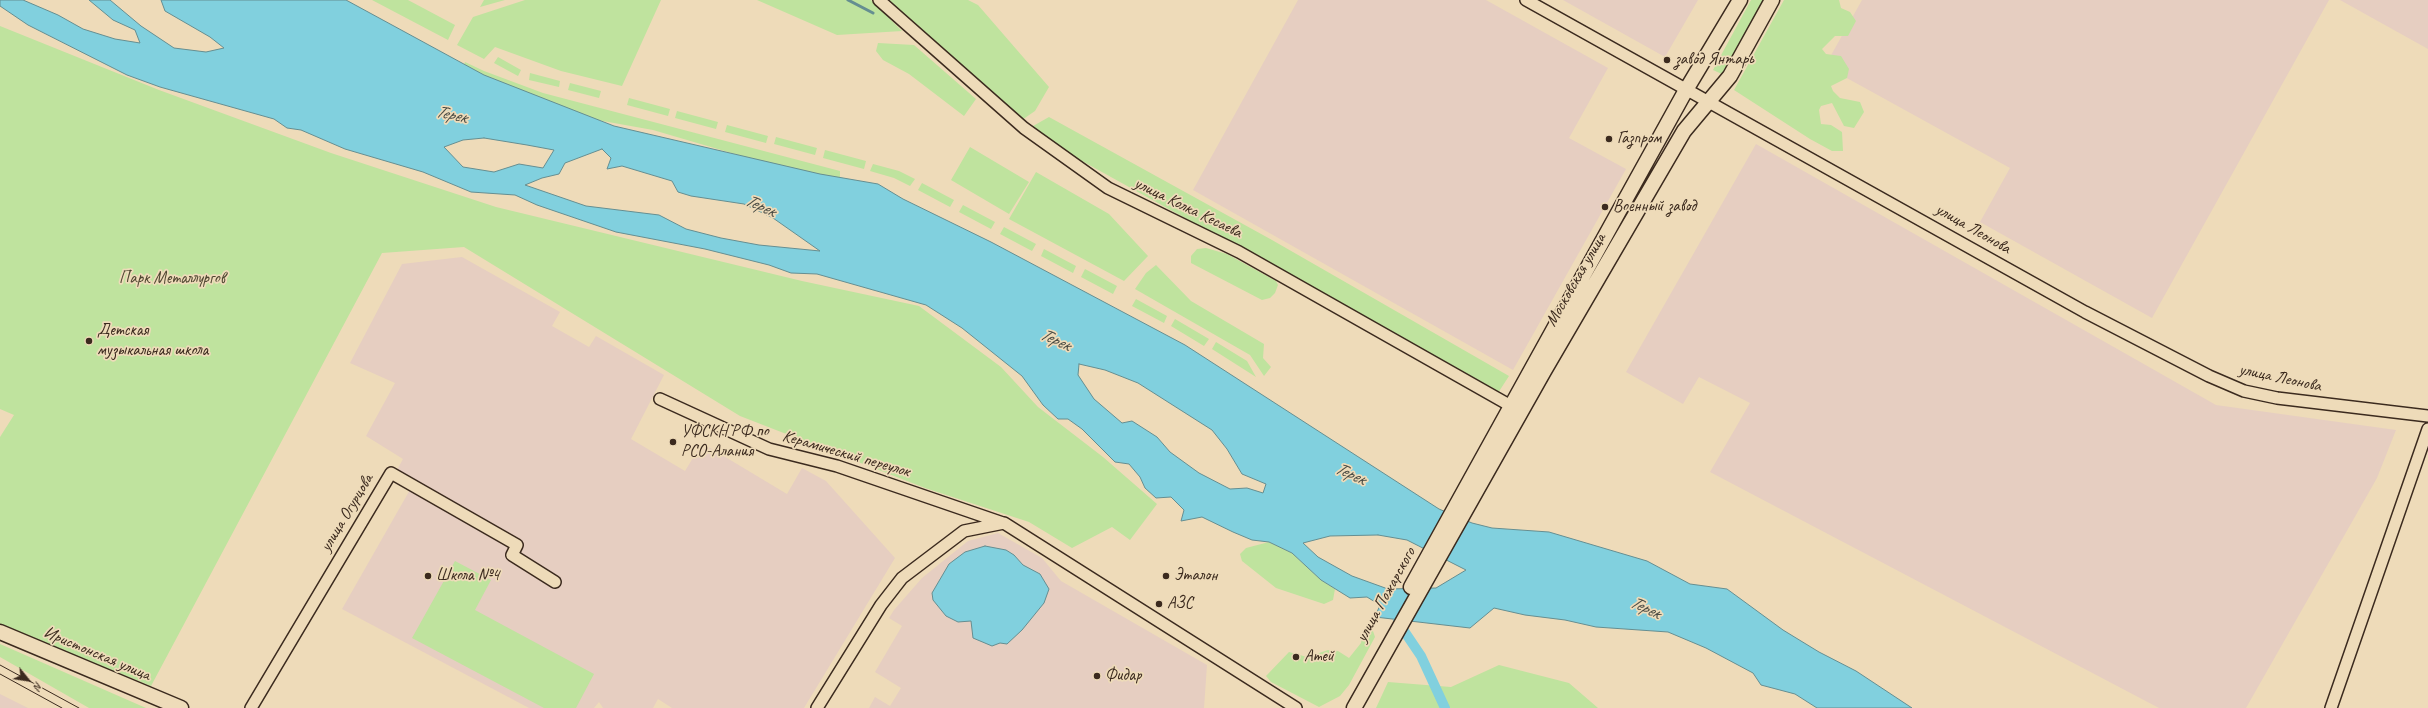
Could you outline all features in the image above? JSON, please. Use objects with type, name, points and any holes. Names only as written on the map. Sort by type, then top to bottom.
[{"type":"main road","name":"Московская улица","points":[[1465,501],[1511,406],[1633,190],[1686,90],[1740,0]]},
{"type":"main road","name":"Московская улица","points":[[1465,501],[1684,131],[1730,76],[1772,0]]},
{"type":"main road","name":"улица Пожарского","points":[[1343,708],[1371,667],[1465,501]]},
{"type":"main road","name":"Иристонская улица","points":[[0,632],[181,708]]},
{"type":"main road","name":"улица Пожарского","points":[[1354,708],[1371,667]]},
{"type":"street","name":"улица Колка Кесаева","points":[[879,0],[1024,128],[1108,188],[1246,255],[1511,406]]},
{"type":"street","name":"улица Леонова","points":[[1526,0],[1686,90],[1710,101],[2085,312],[2209,376],[2244,390],[2277,398],[2428,416]]},
{"type":"street","name":"Керамический переулок","points":[[660,399],[769,448],[837,466],[1004,523],[1296,708]]},
{"type":"street","points":[[2331,708],[2428,430]]},
{"type":"street","name":"улица Огурцова","points":[[251,708],[391,473],[517,545],[512,555],[555,582]]},
{"type":"street","points":[[817,708],[881,605],[902,578],[964,531],[1004,523]]},
{"type":"shaded area","points":[[1298,0],[1486,0],[1608,68],[1569,138],[1626,169],[1513,370],[1193,190]]},
{"type":"shaded area","points":[[1563,0],[1698,0],[1665,57]]},
{"type":"shaded area","points":[[1862,0],[2329,0],[2152,318],[1980,222],[2010,168],[1825,66]]},
{"type":"shaded area","points":[[2340,0],[2428,0],[2428,49]]},
{"type":"shaded area","points":[[1756,144],[2216,405],[2396,430],[2377,478],[2246,708],[2159,708],[1710,472],[1750,403],[1699,377],[1683,404],[1626,372]]},
{"type":"shaded area","points":[[462,257],[560,312],[552,326],[589,347],[596,336],[664,375],[631,439],[685,471],[702,443],[787,494],[802,468],[826,481],[895,558],[804,708],[672,708],[658,699],[653,708],[603,708],[599,702],[594,708],[529,708],[342,609],[411,488],[493,529],[397,470],[403,459],[366,436],[395,383],[350,363],[402,264]]},
{"type":"shaded area","points":[[998,533],[1042,558],[1061,581],[1207,665],[1204,708],[869,708],[875,697],[890,706],[901,688],[875,672],[902,626],[889,618],[894,610],[922,578],[968,541]]},
{"type":"shaded area","points":[[0,694],[28,708],[0,708]]},
{"type":"green space","points":[[372,0],[408,0],[455,25],[448,40]]},
{"type":"green space","points":[[484,0],[505,0],[480,7]]},
{"type":"green space","points":[[525,0],[661,0],[622,86],[561,71],[495,47],[484,59],[457,45],[473,17]]},
{"type":"green space","points":[[757,0],[871,0],[902,31],[837,35]]},
{"type":"green space","points":[[885,0],[968,0],[978,5],[1049,87],[1035,111],[1019,122]]},
{"type":"green space","points":[[1751,0],[1765,0],[1724,75],[1713,70]]},
{"type":"green space","points":[[1784,0],[1839,0],[1841,8],[1850,12],[1856,21],[1848,36],[1835,36],[1822,49],[1826,54],[1841,56],[1849,69],[1847,78],[1831,86],[1833,91],[1840,98],[1860,102],[1864,112],[1854,128],[1844,126],[1832,103],[1821,106],[1819,110],[1821,124],[1831,125],[1842,132],[1843,151],[1832,151],[1810,139],[1734,90]]},
{"type":"green space","name":"Парк Металлургов","points":[[0,26],[159,90],[331,153],[496,207],[802,281],[919,306],[1001,367],[1038,407],[1103,457],[1157,504],[1130,540],[1112,527],[1072,548],[1029,522],[925,488],[740,416],[464,247],[382,253],[151,686],[0,625],[0,437],[14,415],[0,409]]},
{"type":"green space","points":[[878,43],[914,45],[976,99],[964,116],[909,74],[883,60],[876,51]]},
{"type":"green space","points":[[498,57],[521,70],[518,76],[494,63]]},
{"type":"green space","points":[[465,62],[484,71],[543,93],[840,171],[840,179],[830,182],[653,130],[586,118],[461,72]]},
{"type":"green space","points":[[530,73],[560,81],[559,87],[529,80]]},
{"type":"green space","points":[[570,83],[601,91],[599,98],[568,90]]},
{"type":"green space","points":[[629,98],[670,109],[668,116],[627,105]]},
{"type":"green space","points":[[677,111],[718,122],[716,129],[675,118]]},
{"type":"green space","points":[[1049,117],[1272,240],[1509,376],[1498,393],[1306,283],[1026,130]]},
{"type":"green space","points":[[727,125],[768,136],[766,143],[725,132]]},
{"type":"green space","points":[[776,137],[817,148],[815,155],[774,144]]},
{"type":"green space","points":[[970,147],[1029,182],[1009,214],[951,180]]},
{"type":"green space","points":[[825,150],[866,161],[864,169],[823,158]]},
{"type":"green space","points":[[873,164],[899,171],[915,179],[910,186],[894,178],[870,171]]},
{"type":"green space","points":[[1036,172],[1109,214],[1148,256],[1124,281],[1009,219]]},
{"type":"green space","points":[[922,183],[954,200],[950,207],[918,190]]},
{"type":"green space","points":[[963,205],[995,222],[991,229],[959,212]]},
{"type":"green space","points":[[1004,227],[1036,244],[1032,251],[1000,234]]},
{"type":"green space","points":[[1206,248],[1227,254],[1276,281],[1278,285],[1275,293],[1270,298],[1262,300],[1191,263],[1191,256],[1197,249]]},
{"type":"green space","points":[[1044,249],[1076,266],[1073,273],[1041,256]]},
{"type":"green space","points":[[1156,265],[1191,301],[1264,344],[1263,358],[1271,367],[1264,376],[1250,355],[1135,289],[1146,273]]},
{"type":"green space","points":[[1085,269],[1117,286],[1113,294],[1081,277]]},
{"type":"green space","points":[[1136,299],[1167,316],[1164,323],[1132,306]]},
{"type":"green space","points":[[1175,319],[1209,339],[1204,346],[1171,326]]},
{"type":"green space","points":[[1216,342],[1247,361],[1256,377],[1212,349]]},
{"type":"green space","points":[[1269,542],[1292,553],[1321,580],[1335,589],[1333,600],[1324,604],[1276,588],[1242,561],[1240,554],[1246,548]]},
{"type":"green space","points":[[455,561],[491,580],[475,610],[594,674],[576,708],[544,708],[412,638]]},
{"type":"green space","points":[[1368,628],[1373,631],[1375,637],[1349,685],[1340,696],[1319,707],[1271,682],[1266,676],[1289,652],[1307,657],[1328,650],[1338,651],[1349,658],[1361,643],[1363,632]]},
{"type":"green space","points":[[0,644],[146,708],[89,708],[0,657]]},
{"type":"green space","points":[[1499,665],[1569,683],[1598,708],[1376,708],[1388,682],[1451,687]]},
{"type":"water","name":"Терек","points":[[0,0],[23,0],[58,15],[83,29],[115,39],[140,43],[135,30],[113,20],[89,0],[110,0],[141,26],[174,48],[206,52],[224,48],[210,37],[165,11],[161,0],[346,0],[484,75],[614,126],[820,174],[878,184],[903,199],[991,242],[1185,345],[1439,509],[1472,523],[1492,528],[1549,532],[1647,561],[1690,584],[1727,589],[1783,630],[1819,652],[1856,671],[1912,708],[1817,708],[1795,694],[1761,685],[1753,673],[1706,648],[1668,632],[1596,627],[1565,620],[1525,615],[1494,608],[1470,628],[1375,617],[1380,605],[1367,597],[1350,598],[1321,580],[1292,553],[1269,542],[1252,540],[1202,517],[1181,521],[1184,510],[1171,497],[1156,498],[1145,488],[1140,477],[1129,464],[1115,462],[1082,429],[1068,419],[1058,419],[1043,405],[1022,376],[962,328],[926,305],[817,274],[791,273],[769,265],[705,249],[616,232],[537,205],[515,195],[471,192],[423,172],[345,149],[301,130],[287,128],[274,119],[160,87],[127,75],[28,25],[0,6]],"holes":[[[484,138],[554,150],[543,168],[519,164],[494,172],[463,167],[444,147],[463,140]],[[602,149],[611,158],[607,169],[622,166],[672,181],[678,192],[691,196],[744,204],[773,218],[820,251],[759,245],[721,238],[686,229],[659,215],[586,206],[525,185],[542,178],[559,174],[565,163]],[[1079,364],[1105,370],[1138,383],[1212,430],[1227,449],[1242,474],[1266,484],[1263,493],[1247,488],[1230,489],[1199,473],[1170,452],[1157,437],[1132,421],[1122,423],[1094,399],[1078,375]],[[1378,535],[1407,540],[1466,570],[1436,588],[1388,589],[1352,576],[1318,557],[1303,543],[1330,536]]]},
{"type":"water","points":[[985,546],[1006,550],[1014,555],[1023,565],[1040,574],[1049,589],[1044,603],[1022,630],[1007,644],[1000,643],[992,646],[973,638],[971,621],[958,622],[946,616],[933,600],[932,593],[949,564],[965,552]]},
{"type":"waterway","points":[[848,0],[873,13]]},
{"type":"waterway","points":[[1398,622],[1421,656],[1445,708]]},
{"type":"tram line","points":[[0,665],[79,708]]},
{"type":"tram line","points":[[0,674],[62,708]]},
{"type":"place","name":"завод Янтарь","points":[[1667,60]]},
{"type":"place","name":"Газпром","points":[[1609,139]]},
{"type":"place","name":"Военный завод","points":[[1605,207]]},
{"type":"place","name":"Детская музыкальная школа","points":[[89,341]]},
{"type":"place","name":"УФСКН РФ по РСО-Алания","points":[[673,442]]},
{"type":"place","name":"Школа №4","points":[[428,576]]},
{"type":"place","name":"Эталон","points":[[1166,576]]},
{"type":"place","name":"АЗС","points":[[1159,604]]},
{"type":"place","name":"Атей","points":[[1296,657]]},
{"type":"place","name":"Фидар","points":[[1097,676]]}]
